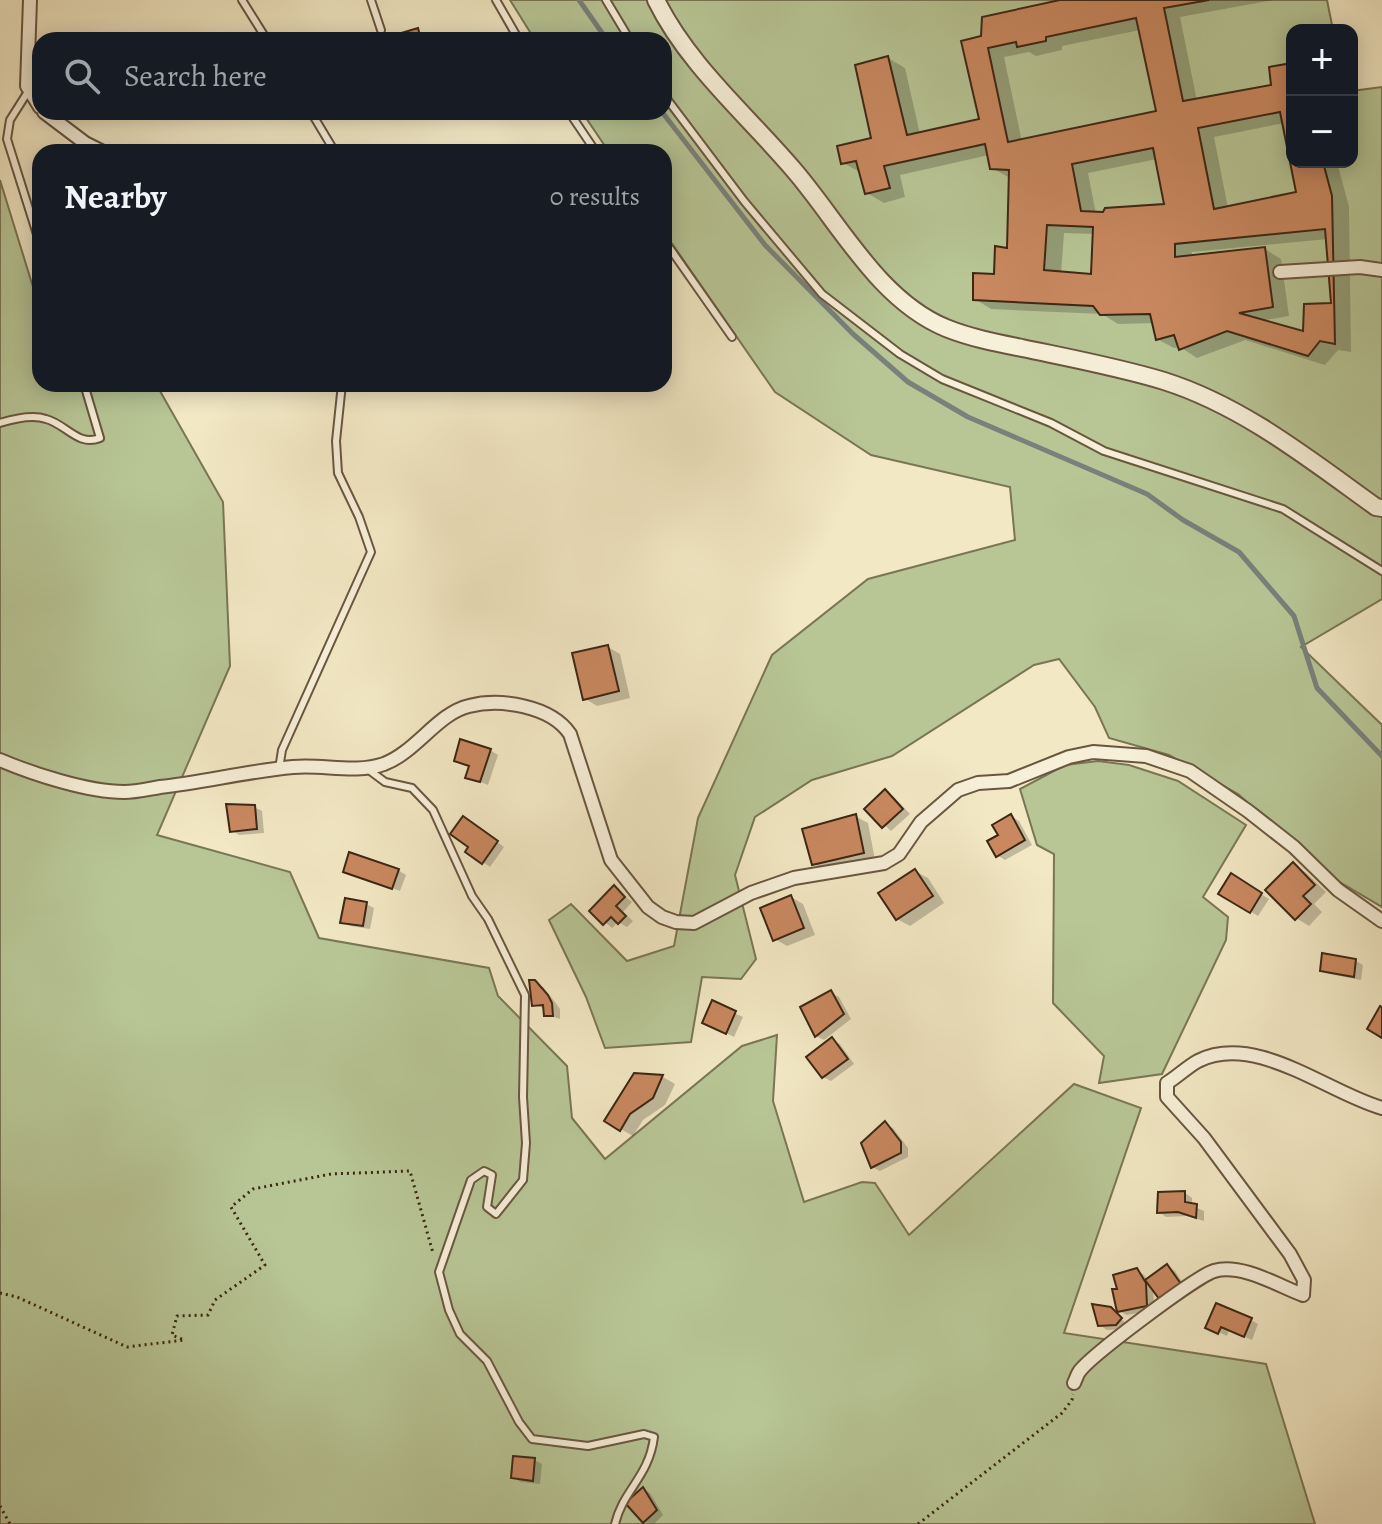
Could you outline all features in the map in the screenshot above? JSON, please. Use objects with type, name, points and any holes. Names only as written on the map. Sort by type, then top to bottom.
[{"type":"street","points":[[30,0],[27,86],[32,95]]},
{"type":"street","points":[[656,0],[671,30],[705,71],[791,167],[890,290],[919,313],[944,328],[977,338],[1165,381],[1210,399],[1278,437],[1380,510]]},
{"type":"street","points":[[55,120],[87,144]]},
{"type":"street","points":[[1280,272],[1360,267],[1382,270]]},
{"type":"street","points":[[0,760],[65,782],[123,792],[297,766],[366,768],[385,764],[402,755],[466,706],[507,704],[546,714],[562,723],[570,734],[602,840],[618,871],[648,907],[662,917],[694,923],[751,893],[794,878],[811,873],[863,869],[884,863],[899,854],[921,822],[958,790],[978,783],[1009,781],[1060,760],[1093,752],[1146,756],[1190,771],[1225,795],[1294,847],[1338,890],[1382,921]]},
{"type":"street","points":[[1074,1383],[1078,1372],[1109,1344],[1214,1271],[1237,1269],[1303,1295],[1304,1280],[1290,1254],[1204,1138],[1167,1097],[1167,1083],[1199,1061],[1231,1053],[1262,1057],[1382,1108]]},
{"type":"lane","points":[[242,0],[262,32]]},
{"type":"lane","points":[[371,0],[381,30]]},
{"type":"lane","points":[[496,0],[514,32]]},
{"type":"lane","points":[[606,0],[625,32]]},
{"type":"lane","points":[[29,90],[10,120],[7,139],[32,219]]},
{"type":"lane","points":[[672,106],[744,201],[822,294],[900,354],[942,379],[1051,423],[1104,451],[1283,509],[1382,571]]},
{"type":"lane","points":[[316,120],[330,144]]},
{"type":"lane","points":[[574,120],[591,144]]},
{"type":"lane","points":[[672,251],[732,337]]},
{"type":"lane","points":[[0,423],[13,419],[46,419],[81,439],[95,440],[100,438],[86,392]]},
{"type":"lane","points":[[279,769],[282,750],[371,552],[359,517],[338,473],[336,441],[341,392]]},
{"type":"lane","points":[[366,768],[385,782],[412,788],[433,810],[472,896],[488,919],[525,995],[523,1097],[526,1143],[523,1180],[496,1214],[487,1207],[492,1175],[484,1171],[471,1180],[439,1272],[449,1310],[460,1334],[487,1361],[519,1422],[532,1439],[588,1446],[644,1434],[654,1437],[652,1456],[618,1511],[615,1524]]},
{"type":"path","points":[[0,1293],[17,1297],[127,1347],[184,1340],[172,1335],[177,1316],[208,1315],[215,1300],[265,1265],[231,1207],[253,1189],[331,1174],[410,1171],[439,1272]]},
{"type":"path","points":[[918,1524],[1062,1413],[1072,1400],[1074,1383]]},
{"type":"path","points":[[0,1506],[10,1524]]},
{"type":"green space","points":[[510,0],[1327,0],[1332,24],[1286,24],[1286,168],[1358,168],[1358,90],[1382,87],[1382,599],[1301,647],[1382,725],[1382,907],[1338,881],[1238,794],[1169,755],[1109,738],[1095,707],[1059,659],[1034,665],[892,756],[812,780],[755,817],[735,875],[756,959],[741,979],[702,977],[691,1042],[605,1048],[586,997],[549,920],[571,904],[627,961],[674,946],[698,818],[772,655],[868,579],[1015,540],[1010,487],[871,455],[775,392],[672,244],[672,144],[604,144],[587,120],[672,120],[672,32],[530,32]]},
{"type":"green space","points":[[0,180],[32,284],[32,392],[161,392],[223,502],[230,666],[157,835],[290,872],[319,938],[489,968],[498,996],[567,1066],[572,1118],[605,1159],[742,1046],[777,1035],[773,1101],[804,1202],[862,1182],[875,1183],[909,1235],[1074,1084],[1141,1108],[1064,1333],[1266,1364],[1315,1524],[0,1524]]},
{"type":"green space","points":[[1098,761],[1129,765],[1178,781],[1246,825],[1203,897],[1228,917],[1226,940],[1162,1074],[1099,1083],[1104,1056],[1053,1003],[1054,854],[1037,845],[1020,789],[1065,765]]},
{"type":"building","points":[[1060,0],[1209,0],[1164,8],[1183,101],[1271,85],[1269,67],[1286,64],[1286,142],[1280,112],[1198,128],[1214,209],[1296,192],[1291,168],[1325,168],[1332,196],[1335,344],[1320,341],[1308,356],[1227,331],[1179,350],[1174,335],[1156,340],[1150,314],[1100,315],[1093,306],[973,300],[973,273],[994,274],[995,246],[1007,248],[1009,170],[990,169],[985,144],[884,166],[890,188],[865,194],[856,161],[841,164],[837,146],[871,138],[855,65],[888,56],[907,135],[979,119],[961,41],[981,36],[982,17]],"holes":[[[1136,18],[1156,111],[1008,142],[988,48],[1016,42],[1017,47],[1046,41],[1046,37]],[[1153,148],[1164,204],[1105,208],[1103,212],[1081,211],[1072,164]],[[1047,225],[1093,227],[1091,274],[1044,270]],[[1325,229],[1331,303],[1304,304],[1303,331],[1239,313],[1273,307],[1265,247],[1175,257],[1175,244]]]},
{"type":"building","points":[[608,645],[619,691],[583,700],[572,653]]},
{"type":"building","points":[[460,739],[491,749],[480,782],[465,778],[469,766],[454,761]]},
{"type":"building","points":[[885,789],[903,809],[882,828],[864,809]]},
{"type":"building","points":[[226,804],[255,805],[257,829],[230,832]]},
{"type":"building","points":[[856,814],[864,853],[812,865],[802,829]]},
{"type":"building","points":[[1011,814],[1025,840],[996,857],[987,841],[998,835],[992,825]]},
{"type":"building","points":[[463,816],[498,841],[482,864],[465,852],[468,847],[450,834]]},
{"type":"building","points":[[349,852],[399,869],[392,889],[343,872]]},
{"type":"building","points":[[1293,862],[1315,885],[1303,896],[1311,904],[1295,920],[1265,890]]},
{"type":"building","points":[[915,869],[933,896],[896,920],[878,893]]},
{"type":"building","points":[[1231,873],[1262,893],[1250,913],[1218,894]]},
{"type":"building","points":[[614,885],[625,897],[616,906],[626,916],[618,924],[611,917],[603,925],[589,911]]},
{"type":"building","points":[[791,895],[804,928],[773,941],[760,908]]},
{"type":"building","points":[[345,898],[367,902],[363,926],[340,923]]},
{"type":"building","points":[[1322,953],[1356,959],[1354,977],[1320,971]]},
{"type":"building","points":[[529,980],[535,980],[548,995],[553,1016],[544,1016],[543,1005],[532,1006]]},
{"type":"building","points":[[831,990],[844,1014],[815,1037],[800,1007]]},
{"type":"building","points":[[712,1000],[736,1011],[726,1034],[702,1023]]},
{"type":"building","points":[[1382,1007],[1382,1038],[1367,1029]]},
{"type":"building","points":[[832,1037],[848,1059],[822,1078],[806,1057]]},
{"type":"building","points":[[634,1073],[663,1075],[653,1098],[630,1114],[620,1131],[604,1121]]},
{"type":"building","points":[[885,1121],[901,1142],[901,1153],[871,1168],[861,1143]]},
{"type":"building","points":[[1185,1191],[1185,1202],[1197,1204],[1196,1218],[1178,1212],[1157,1213],[1158,1192]]},
{"type":"building","points":[[1167,1264],[1181,1284],[1160,1300],[1145,1280]]},
{"type":"building","points":[[1137,1268],[1146,1283],[1147,1306],[1117,1312],[1112,1289],[1117,1289],[1113,1275]]},
{"type":"building","points":[[1216,1303],[1252,1318],[1244,1337],[1221,1327],[1218,1334],[1205,1328]]},
{"type":"building","points":[[1092,1304],[1111,1307],[1122,1318],[1116,1325],[1098,1326]]},
{"type":"building","points":[[513,1456],[535,1458],[533,1481],[511,1478]]},
{"type":"building","points":[[643,1487],[657,1510],[643,1523],[625,1503]]},
{"type":"waterway","points":[[579,0],[601,32]]},
{"type":"waterway","points":[[668,120],[765,245],[853,334],[908,382],[968,417],[1147,494],[1183,520],[1239,552],[1294,616],[1317,688],[1382,756]]}]
